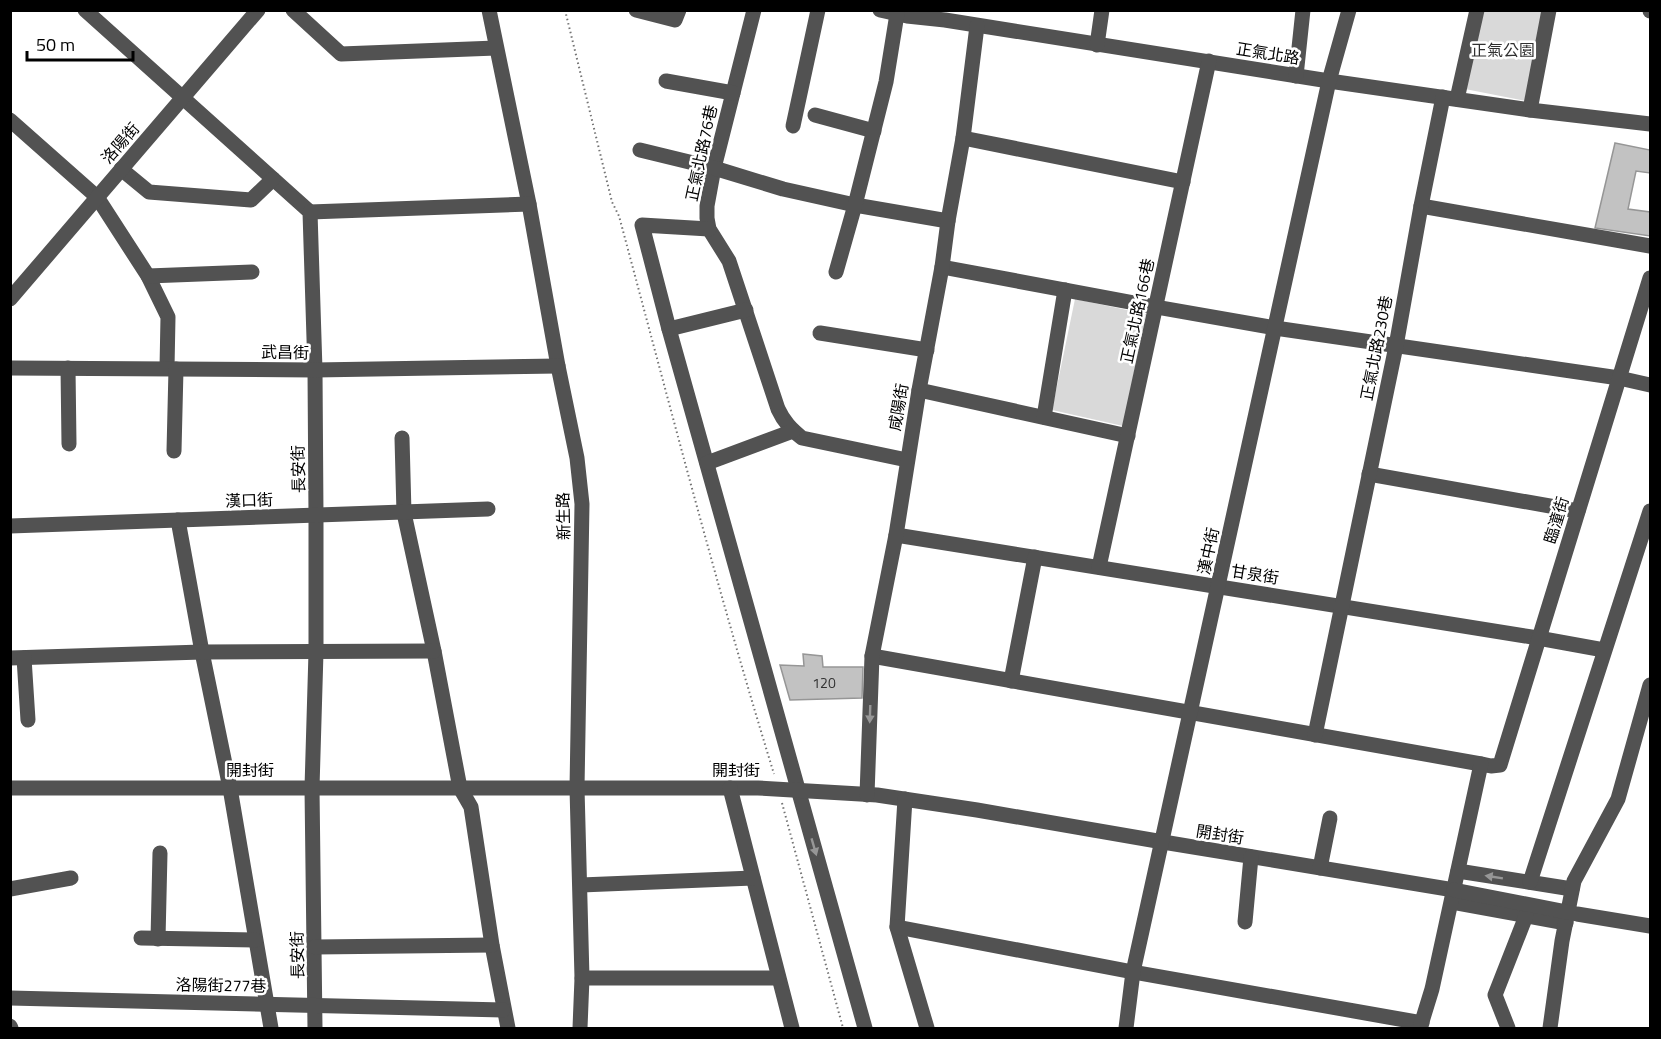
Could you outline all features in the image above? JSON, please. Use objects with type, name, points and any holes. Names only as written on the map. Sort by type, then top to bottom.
[{"type":"street","points":[[85,10],[310,212],[529,204]]},
{"type":"street","name":"洛陽街","points":[[10,300],[258,10]]},
{"type":"street","points":[[293,10],[341,54],[496,48]]},
{"type":"street","name":"新生路","points":[[489,10],[529,204],[577,458],[582,504],[577,788],[582,978],[580,1029]]},
{"type":"street","points":[[636,10],[677,16]]},
{"type":"street","name":"正氣北路76巷","points":[[709,229],[707,206],[714,168],[754,10]]},
{"type":"street","points":[[793,126],[818,10]]},
{"type":"street","name":"正氣北路","points":[[880,10],[897,14],[950,15],[977,26],[1097,45],[1530,110],[1650,124]]},
{"type":"street","points":[[1097,45],[1102,10]]},
{"type":"street","points":[[1296,75],[1303,10]]},
{"type":"street","name":"漢中街","points":[[1126,1029],[1133,972],[1329,81],[1349,10]]},
{"type":"street","name":"正氣北路230巷","points":[[1315,735],[1396,346],[1421,206],[1477,10]]},
{"type":"street","points":[[1530,110],[1549,10]]},
{"type":"street","points":[[836,272],[886,82],[897,14]]},
{"type":"street","name":"咸陽街","points":[[867,795],[872,656],[896,535],[919,390],[942,267],[963,138],[977,26]]},
{"type":"street","name":"正氣北路166巷","points":[[1099,567],[1209,61]]},
{"type":"street","points":[[666,81],[733,93]]},
{"type":"street","points":[[815,115],[874,130]]},
{"type":"street","points":[[10,120],[97,197],[148,276],[168,317],[174,451]]},
{"type":"street","points":[[963,138],[1183,182]]},
{"type":"street","points":[[640,150],[855,206],[948,221]]},
{"type":"street","points":[[121,169],[149,192],[251,200],[273,179]]},
{"type":"street","points":[[1421,206],[1650,246]]},
{"type":"street","name":"長安街","points":[[310,212],[315,370],[316,516],[316,652],[312,788],[315,1029]]},
{"type":"street","points":[[864,1029],[642,225],[709,229],[729,261],[783,421],[802,438],[908,460]]},
{"type":"street","points":[[942,267],[1275,328],[1619,378],[1650,385]]},
{"type":"street","points":[[148,276],[252,272]]},
{"type":"street","name":"臨潼街","points":[[1486,765],[1500,765],[1650,278]]},
{"type":"street","points":[[1044,417],[1065,290]]},
{"type":"street","points":[[669,329],[746,310]]},
{"type":"street","points":[[820,333],[927,350]]},
{"type":"street","name":"武昌街","points":[[10,368],[315,370],[558,366]]},
{"type":"street","points":[[68,368],[69,444]]},
{"type":"street","points":[[919,390],[1128,436]]},
{"type":"street","points":[[707,463],[793,430]]},
{"type":"street","points":[[402,438],[404,513],[434,651],[460,788],[471,807],[492,945],[508,1029]]},
{"type":"street","points":[[1369,474],[1578,511]]},
{"type":"street","name":"漢口街","points":[[10,526],[488,509]]},
{"type":"street","points":[[1530,882],[1650,511]]},
{"type":"street","points":[[178,520],[230,788],[271,1029]]},
{"type":"street","name":"甘泉街","points":[[896,535],[1604,650]]},
{"type":"street","points":[[1011,681],[1035,557]]},
{"type":"street","points":[[28,720],[17,658],[202,652],[434,651]]},
{"type":"street","points":[[872,656],[1486,765],[1421,1026],[897,927]]},
{"type":"street","points":[[1550,1029],[1574,880],[1618,799],[1650,685]]},
{"type":"street","name":"開封街","points":[[10,788],[730,788],[867,795],[977,810],[1320,868],[1453,896]]},
{"type":"street","points":[[730,788],[792,1029]]},
{"type":"street","points":[[905,799],[897,927],[927,1029]]},
{"type":"street","points":[[1320,868],[1330,818]]},
{"type":"street","points":[[158,939],[160,853]]},
{"type":"street","points":[[1245,922],[1251,857]]},
{"type":"street","points":[[1458,871],[1572,889]]},
{"type":"street","points":[[10,889],[71,878]]},
{"type":"street","points":[[580,885],[753,878]]},
{"type":"street","points":[[1453,896],[1526,916],[1566,923]]},
{"type":"street","points":[[1453,896],[1650,926]]},
{"type":"street","points":[[1508,1029],[1495,995],[1526,916]]},
{"type":"street","points":[[141,939],[255,940]]},
{"type":"street","points":[[315,947],[492,945]]},
{"type":"street","points":[[582,978],[778,978]]},
{"type":"street","name":"洛陽街277巷","points":[[10,998],[503,1010]]},
{"type":"path","points":[[565,10],[612,202],[619,216],[739,662],[778,789],[843,1029]]},
{"type":"green space","name":"正氣公園","points":[[1480,11],[1542,11],[1526,101],[1465,89]]},
{"type":"green space","points":[[1075,299],[1146,314],[1123,426],[1052,410]]},
{"type":"building","points":[[1615,143],[1650,150],[1650,173],[1636,171],[1628,209],[1650,212],[1650,236],[1595,228]]},
{"type":"building","points":[[803,654],[822,656],[823,667],[863,667],[862,698],[790,700],[780,665],[804,666]]}]
